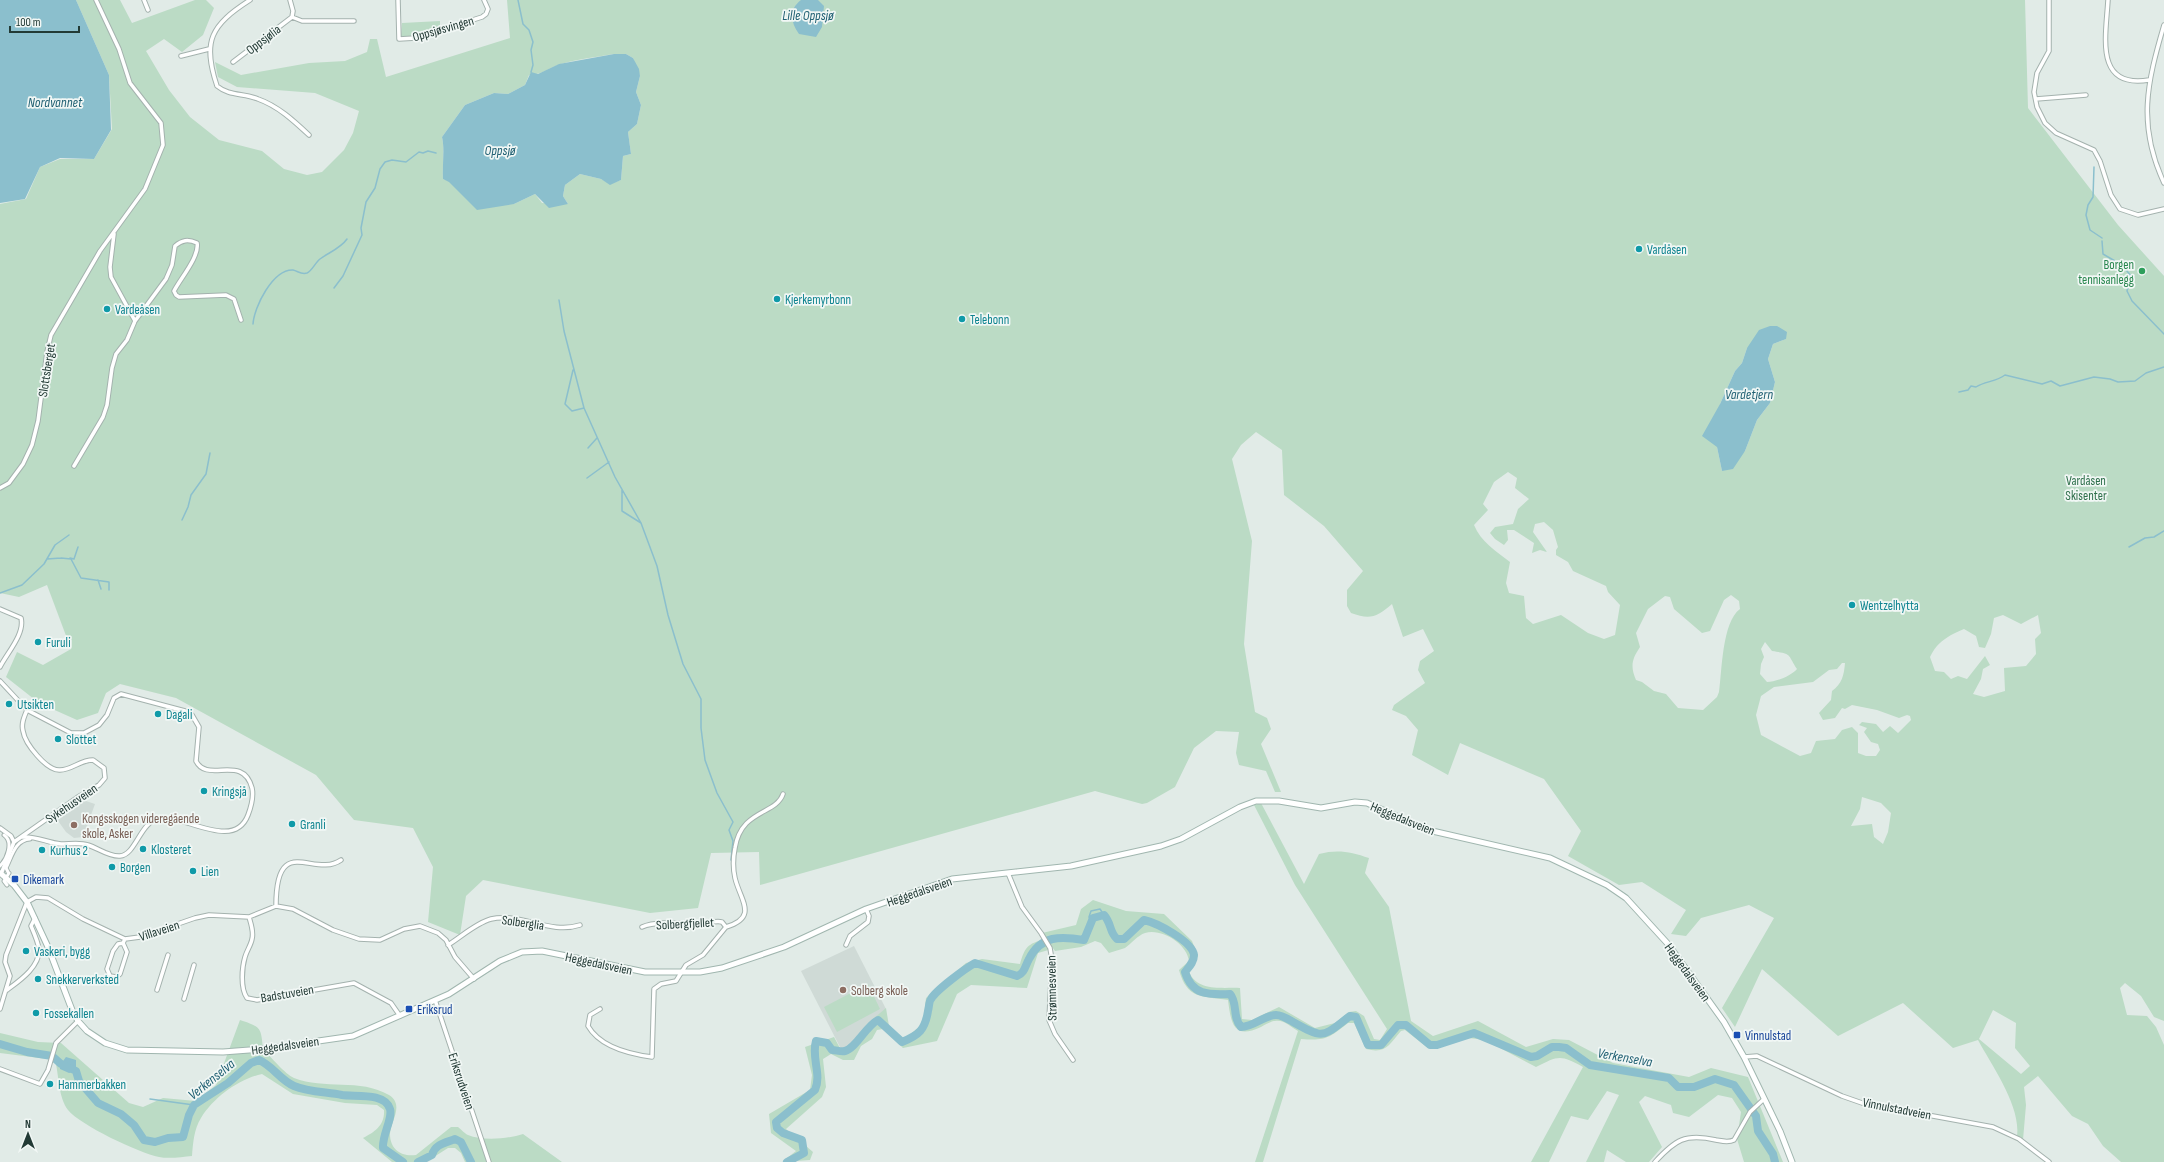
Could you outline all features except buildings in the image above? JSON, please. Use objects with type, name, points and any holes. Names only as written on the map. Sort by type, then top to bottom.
[{"type":"main road","name":"Heggedalsveien","points":[[1,873],[8,874],[27,902],[78,1021],[96,1038],[111,1046],[127,1050],[223,1052],[263,1049],[353,1036],[435,1000],[474,979],[511,955],[531,951],[568,956],[635,971],[682,972],[722,968],[773,952],[866,910],[952,879],[1071,866],[1161,846],[1181,839],[1240,807],[1256,801],[1279,801],[1321,808],[1355,802],[1367,803],[1428,830],[1550,858],[1616,891],[1643,915],[1668,944],[1720,1018],[1744,1057],[1782,1136],[1792,1162]]},
{"type":"street","name":"Slottsberget","points":[[0,488],[8,482],[23,464],[32,446],[38,421],[46,352],[51,335],[100,252],[145,188],[163,145],[164,134],[161,123],[156,113],[137,94],[130,82],[119,49],[96,0]]},
{"type":"street","points":[[144,0],[148,10]]},
{"type":"street","points":[[250,0],[220,24],[212,38],[208,49],[217,86],[228,93],[246,95],[267,102],[309,135]]},
{"type":"street","name":"Oppsjølia","points":[[233,62],[292,17],[293,11],[290,0]]},
{"type":"street","name":"Oppsjøsvingen","points":[[398,0],[399,39],[416,38],[482,17],[488,9],[484,0]]},
{"type":"street","points":[[2049,0],[2049,51],[2037,73],[2034,92],[2045,123],[2056,133],[2094,150],[2100,161],[2111,195],[2120,209],[2138,215],[2164,209]]},
{"type":"street","points":[[2108,0],[2106,53],[2110,66],[2118,77],[2124,80],[2137,82],[2149,80]]},
{"type":"street","name":"Oppsjølia","points":[[292,17],[302,21],[354,21]]},
{"type":"street","points":[[2164,25],[2149,80],[2148,126],[2157,167],[2164,183]]},
{"type":"street","points":[[181,56],[208,49]]},
{"type":"street","points":[[2036,99],[2086,95]]},
{"type":"street","name":"Slottsberget","points":[[114,233],[110,267],[111,277],[135,321]]},
{"type":"street","points":[[74,466],[103,417],[107,405],[112,368],[116,354],[127,340],[135,321],[160,289],[170,272],[175,246],[184,240],[191,240],[196,243],[196,254],[174,291],[176,295],[179,298],[226,295],[234,298],[242,320]]},
{"type":"street","points":[[0,609],[16,615],[21,618],[22,622],[17,637],[0,667]]},
{"type":"street","name":"Sykehusveien","points":[[0,681],[27,710],[66,731],[76,733],[90,730],[102,722],[114,698],[121,694],[185,711],[197,720],[199,727],[196,762],[198,766],[207,771],[226,768],[238,771],[250,782],[252,799],[245,822],[226,831],[207,830],[164,818],[153,820],[147,825],[127,853],[121,856],[113,855],[86,844],[61,844],[29,836],[23,837]]},
{"type":"street","name":"Sykehusveien","points":[[14,842],[78,797],[99,785],[103,781],[105,773],[101,765],[93,760],[82,761],[66,769],[59,770],[52,769],[45,764],[28,743],[22,731],[27,710]]},
{"type":"street","name":"Solbergfjellet","points":[[600,1009],[590,1015],[588,1026],[601,1040],[620,1050],[652,1057],[654,989],[661,984],[676,981],[686,965],[703,955],[726,927],[738,922],[742,917],[746,908],[737,883],[734,865],[737,838],[745,824],[756,814],[778,802],[784,794]]},
{"type":"street","points":[[0,828],[11,836],[14,842],[1,873]]},
{"type":"street","points":[[0,866],[10,843],[4,835]]},
{"type":"street","points":[[7,885],[4,881],[8,874],[6,868],[17,845],[23,840],[30,839]]},
{"type":"street","points":[[341,860],[330,865],[298,861],[286,866],[282,871],[279,880],[276,906],[293,909],[333,930],[359,939],[380,940],[404,929],[420,926],[438,933],[474,979]]},
{"type":"street","name":"Strømnesveien","points":[[1008,873],[1022,907],[1047,941],[1052,960],[1049,1020],[1055,1034],[1073,1060]]},
{"type":"street","name":"Villaveien","points":[[27,902],[36,897],[48,898],[83,919],[125,939],[140,937],[195,918],[209,915],[249,917],[276,906]]},
{"type":"street","points":[[0,1009],[7,991],[10,976],[5,962],[6,955],[27,902]]},
{"type":"street","points":[[846,945],[850,936],[868,922],[869,916],[866,910]]},
{"type":"street","name":"Badstuveien","points":[[249,917],[253,933],[251,943],[245,957],[243,974],[244,994],[246,998],[257,1000],[354,983],[391,1003],[400,1016]]},
{"type":"street","points":[[7,991],[28,974],[38,956],[39,949],[31,926],[35,918]]},
{"type":"street","name":"Solberglia","points":[[448,945],[478,926],[496,918],[563,928],[580,925]]},
{"type":"street","name":"Solbergfjellet","points":[[642,927],[653,924],[705,924],[718,921],[722,922],[726,927]]},
{"type":"street","points":[[123,943],[127,952],[120,974],[116,977],[110,976],[108,969],[113,951],[118,944],[123,943],[125,939]]},
{"type":"street","points":[[157,990],[168,955]]},
{"type":"street","points":[[184,999],[194,965]]},
{"type":"street","name":"Eriksrudveien","points":[[435,1000],[488,1162]]},
{"type":"street","points":[[0,1069],[40,1084],[48,1070],[52,1052],[56,1044],[78,1021]]},
{"type":"street","name":"Vinnulstadveien","points":[[1744,1057],[1757,1056],[1842,1096],[1862,1103],[1993,1127],[2019,1139],[2048,1162]]},
{"type":"street","points":[[1655,1162],[1671,1146],[1686,1138],[1704,1137],[1730,1142],[1737,1136],[1750,1112],[1764,1099]]},
{"type":"shaded area","name":"Kongsskogen videregående skole, Asker","points":[[80,799],[95,804],[83,837],[74,838],[66,832],[56,818]]},
{"type":"shaded area","name":"Solberg skole","points":[[854,946],[886,1009],[867,1024],[851,1049],[841,1049],[801,971]]},
{"type":"green space","name":"Vardåsen Skisenter","points":[[76,0],[120,0],[132,23],[195,0],[206,0],[214,8],[203,35],[182,52],[164,39],[146,51],[169,90],[190,117],[219,140],[262,151],[284,169],[307,175],[322,172],[344,150],[353,133],[359,111],[315,93],[237,87],[218,77],[215,62],[241,75],[309,63],[345,61],[367,52],[370,39],[377,39],[386,77],[510,38],[507,0],[2025,0],[2028,108],[2118,225],[2164,276],[2164,1021],[2154,1017],[2141,996],[2125,983],[2120,988],[2127,1015],[2147,1016],[2156,1027],[2164,1045],[2164,1162],[2121,1162],[2103,1146],[2088,1124],[2072,1116],[2038,1076],[2024,1087],[2026,1105],[2023,1140],[2017,1136],[2015,1112],[2010,1099],[1998,1074],[1978,1040],[1953,1048],[1903,1003],[1838,1036],[1762,969],[1735,1027],[1722,1008],[1774,918],[1749,905],[1701,918],[1686,936],[1671,934],[1686,910],[1642,882],[1619,885],[1568,856],[1581,831],[1544,779],[1460,743],[1448,775],[1412,755],[1418,730],[1406,716],[1392,710],[1394,705],[1425,683],[1418,670],[1420,661],[1434,651],[1423,629],[1403,637],[1392,604],[1382,612],[1373,616],[1368,617],[1351,613],[1347,606],[1347,590],[1363,571],[1324,526],[1284,495],[1282,450],[1256,432],[1241,445],[1232,459],[1252,541],[1244,644],[1255,712],[1267,718],[1271,729],[1261,744],[1281,792],[1275,792],[1266,771],[1239,765],[1236,753],[1239,732],[1216,731],[1194,748],[1175,787],[1147,803],[1142,804],[1095,791],[760,885],[759,852],[711,853],[698,908],[650,913],[483,880],[466,896],[460,935],[428,922],[433,867],[413,828],[354,820],[316,775],[176,698],[120,684],[106,693],[98,713],[77,720],[39,703],[6,677],[17,652],[43,665],[71,649],[47,585],[19,597],[0,593],[0,204],[26,199],[40,167],[60,159],[94,159],[112,129],[109,75]],"holes":[[[614,54],[626,54],[633,58],[640,76],[636,92],[641,105],[637,124],[628,132],[631,154],[623,156],[621,180],[610,184],[601,179],[580,174],[565,185],[563,196],[568,204],[542,203],[535,194],[514,204],[443,179],[442,137],[465,105],[494,93],[508,94],[525,85],[529,75],[580,59]],[[1786,339],[1773,344],[1768,359],[1775,382],[1770,403],[1757,420],[1745,451],[1722,471],[1717,447],[1720,404],[1735,371],[1742,363],[1747,348]],[[1508,472],[1517,478],[1515,488],[1529,499],[1518,509],[1513,524],[1495,527],[1490,533],[1495,539],[1504,545],[1508,540],[1507,530],[1514,530],[1534,543],[1532,553],[1540,550],[1547,552],[1533,532],[1535,524],[1544,522],[1553,530],[1558,547],[1556,550],[1556,555],[1568,562],[1573,571],[1606,586],[1608,592],[1620,605],[1615,635],[1604,639],[1588,633],[1561,615],[1533,624],[1526,618],[1524,596],[1509,593],[1506,583],[1510,562],[1485,541],[1474,525],[1488,510],[1483,504],[1494,482]],[[1731,595],[1739,601],[1740,609],[1734,615],[1726,635],[1719,692],[1717,697],[1703,710],[1678,708],[1666,694],[1654,691],[1642,682],[1636,680],[1633,671],[1633,663],[1635,655],[1640,647],[1636,633],[1648,609],[1665,596],[1670,597],[1674,609],[1702,633],[1710,631],[1724,600]],[[2003,615],[2021,624],[2038,615],[2041,633],[2035,639],[2036,654],[2026,666],[2004,668],[2005,691],[1984,697],[1973,694],[1981,679],[1983,669],[1990,665],[1985,656],[1967,679],[1958,676],[1951,679],[1944,672],[1935,671],[1930,657],[1936,647],[1948,637],[1964,629],[1976,636],[1979,647],[1985,648],[1991,634],[1994,618]],[[1765,642],[1772,651],[1787,654],[1797,669],[1783,678],[1767,682],[1760,674],[1761,664],[1764,657],[1761,649]],[[1842,663],[1845,663],[1843,675],[1840,682],[1832,691],[1831,700],[1819,713],[1823,720],[1835,718],[1842,708],[1845,709],[1852,705],[1877,710],[1899,718],[1907,715],[1910,716],[1911,720],[1898,733],[1890,726],[1883,732],[1876,724],[1862,722],[1859,725],[1867,728],[1864,732],[1871,742],[1878,744],[1880,750],[1876,756],[1866,756],[1858,753],[1858,733],[1852,727],[1842,730],[1835,739],[1816,741],[1811,753],[1800,756],[1761,735],[1756,715],[1761,696],[1774,687],[1813,682],[1829,670],[1837,669]],[[1862,797],[1881,803],[1891,813],[1888,832],[1883,844],[1874,837],[1872,824],[1851,826],[1860,809]],[[1993,1010],[2016,1023],[2015,1048],[2030,1066],[2021,1074],[1979,1039]]]},
{"type":"green space","points":[[440,21],[440,30],[415,36],[401,36],[402,23]]},
{"type":"green space","points":[[1261,803],[1304,884],[1319,854],[1326,852],[1344,852],[1369,858],[1365,873],[1389,907],[1411,1021],[1433,1036],[1478,1021],[1526,1047],[1553,1039],[1569,1040],[1613,1063],[1689,1077],[1711,1068],[1748,1077],[1783,1162],[1744,1162],[1737,1139],[1741,1112],[1732,1098],[1718,1095],[1689,1117],[1673,1113],[1671,1105],[1645,1096],[1639,1102],[1662,1147],[1649,1162],[1626,1162],[1607,1150],[1604,1162],[1586,1162],[1619,1095],[1607,1091],[1588,1120],[1571,1116],[1549,1162],[1531,1162],[1583,1067],[1564,1058],[1559,1058],[1536,1067],[1485,1040],[1469,1038],[1436,1048],[1428,1048],[1405,1030],[1401,1031],[1390,1044],[1383,1049],[1366,1049],[1354,1023],[1348,1023],[1336,1032],[1322,1039],[1301,1039],[1263,1162],[1255,1162],[1298,1031],[1284,1022],[1278,1021],[1272,1022],[1252,1031],[1244,1032],[1239,1030],[1232,1022],[1228,1000],[1210,998],[1196,994],[1186,986],[1179,970],[1189,961],[1187,955],[1179,943],[1166,935],[1152,932],[1145,933],[1125,948],[1109,953],[1101,943],[1095,941],[1081,947],[1055,951],[1042,933],[1076,925],[1081,909],[1093,900],[1126,911],[1164,914],[1192,941],[1198,956],[1189,972],[1198,983],[1204,986],[1218,988],[1240,988],[1242,1019],[1252,1020],[1279,1007],[1315,1028],[1335,1023],[1349,1012],[1356,1011],[1364,1016],[1374,1039],[1380,1040],[1387,1029],[1295,885],[1254,805]]},
{"type":"green space","points":[[1045,939],[1052,949],[1038,953],[1027,988],[971,985],[957,994],[937,1041],[903,1048],[883,1029],[877,1030],[872,1039],[861,1046],[854,1060],[843,1060],[831,1054],[823,1059],[826,1087],[822,1097],[786,1129],[813,1152],[810,1160],[782,1162],[796,1151],[771,1133],[769,1114],[810,1090],[812,1075],[805,1047],[834,1037],[841,1050],[851,1049],[867,1024],[886,1008],[889,1026],[904,1039],[923,1024],[926,998],[966,963],[982,959],[1020,964],[1025,950],[1030,945]]},
{"type":"green space","points":[[868,984],[880,1009],[837,1032],[824,1007]]},
{"type":"green space","points":[[240,1020],[252,1024],[259,1029],[262,1036],[263,1049],[290,1076],[317,1083],[366,1087],[378,1090],[394,1099],[396,1104],[396,1114],[390,1134],[391,1140],[392,1144],[398,1151],[406,1155],[416,1155],[451,1127],[458,1127],[474,1137],[488,1139],[523,1134],[562,1162],[465,1162],[461,1153],[455,1148],[448,1148],[426,1162],[392,1162],[363,1138],[375,1130],[383,1120],[384,1110],[377,1105],[345,1103],[293,1094],[262,1074],[253,1076],[228,1090],[206,1110],[195,1131],[192,1156],[163,1158],[138,1150],[110,1138],[84,1123],[68,1110],[62,1099],[55,1060],[0,1053],[0,1033],[38,1042],[61,1043],[129,1103],[143,1107],[163,1098],[196,1101],[216,1085]]},
{"type":"water","name":"Nordvannet","points":[[0,0],[76,0],[109,75],[111,130],[94,159],[60,158],[40,167],[25,199],[0,203]]},
{"type":"water","name":"Lille Oppsjø","points":[[801,0],[818,0],[824,6],[822,27],[816,37],[799,34],[794,25],[792,16],[794,7]]},
{"type":"water","name":"Oppsjø","points":[[614,54],[626,54],[633,58],[639,69],[640,76],[636,92],[641,105],[637,124],[628,132],[631,154],[623,156],[621,180],[610,185],[601,179],[580,174],[565,185],[563,196],[568,204],[549,208],[535,194],[514,204],[477,210],[449,182],[443,179],[442,137],[465,105],[494,93],[508,94],[525,85],[531,72],[538,74],[559,64]]},
{"type":"water","name":"Vardetjern","points":[[1770,326],[1777,326],[1787,332],[1786,339],[1773,344],[1768,359],[1775,382],[1770,403],[1757,420],[1745,451],[1733,469],[1722,471],[1717,447],[1702,436],[1720,404],[1735,371],[1742,363],[1747,348],[1759,330]]},
{"type":"water","points":[[66,1057],[76,1060],[76,1071],[69,1073],[60,1069],[60,1065]]},
{"type":"waterway","points":[[518,0],[523,24],[529,30],[533,42],[531,50],[533,65],[531,72]]},
{"type":"waterway","points":[[334,288],[343,276],[362,235],[361,228],[366,202],[375,188],[380,169],[385,162],[392,160],[406,162],[419,152],[423,153],[428,151],[436,153]]},
{"type":"waterway","points":[[2094,167],[2093,197],[2088,205],[2086,215],[2090,230],[2102,238]]},
{"type":"waterway","points":[[253,324],[261,299],[266,290],[278,276],[286,271],[293,270],[301,273],[307,273],[320,259],[338,248],[347,239]]},
{"type":"waterway","points":[[2102,241],[2103,254],[2122,265],[2131,276],[2127,291],[2132,301],[2164,334]]},
{"type":"waterway","points":[[559,300],[564,331],[584,408],[615,477],[641,523],[657,566],[668,615],[683,664],[701,699],[701,728],[705,760],[717,793],[733,822],[729,830],[733,841],[731,860]]},
{"type":"waterway","points":[[1959,392],[1968,390],[1971,386],[1976,387],[2005,375],[2042,384],[2051,381],[2060,386],[2094,377],[2110,379],[2118,382],[2135,381],[2146,373],[2164,367]]},
{"type":"waterway","points":[[573,370],[565,404],[572,411],[584,408]]},
{"type":"waterway","points":[[588,448],[597,438]]},
{"type":"waterway","points":[[182,520],[188,507],[191,495],[206,474],[210,453]]},
{"type":"waterway","points":[[587,478],[609,462]]},
{"type":"waterway","points":[[622,490],[622,511],[641,523]]},
{"type":"waterway","points":[[2129,547],[2145,538],[2154,537],[2164,531]]},
{"type":"waterway","points":[[0,593],[22,585],[44,564],[55,545],[69,535]]},
{"type":"waterway","points":[[70,558],[74,559],[78,547]]},
{"type":"waterway","points":[[61,558],[71,559],[81,578],[109,582],[109,590]]},
{"type":"waterway","points":[[47,559],[61,558]]},
{"type":"waterway","points":[[98,580],[101,589]]},
{"type":"waterway","points":[[1091,922],[1089,917],[1091,911],[1100,909],[1104,915]]},
{"type":"waterway","name":"Verkenselva","points":[[787,1162],[804,1153],[802,1140],[783,1133],[777,1128],[776,1122],[815,1090],[817,1084],[815,1054],[816,1041],[827,1043],[832,1050],[845,1051],[853,1046],[869,1027],[878,1020],[902,1042],[917,1034],[923,1027],[927,1018],[930,1000],[934,995],[975,963],[1017,976],[1020,975],[1039,945],[1046,941],[1060,938],[1084,940],[1093,918],[1104,915],[1114,936],[1117,939],[1124,939],[1144,920],[1173,933],[1181,939],[1192,950],[1194,955],[1190,966],[1185,972],[1188,980],[1202,992],[1208,994],[1230,994],[1234,1002],[1238,1023],[1241,1027],[1250,1025],[1267,1017],[1278,1015],[1285,1017],[1311,1032],[1323,1034],[1350,1016],[1356,1017],[1368,1045],[1381,1045],[1398,1025],[1406,1025],[1430,1045],[1437,1045],[1474,1033],[1531,1057],[1537,1056],[1552,1047],[1566,1048],[1590,1065],[1669,1078],[1678,1087],[1694,1087],[1715,1079],[1734,1085],[1756,1116],[1758,1131],[1773,1154],[1775,1162]]},
{"type":"waterway","name":"Verkenselva","points":[[0,1044],[27,1052],[52,1056],[61,1064],[76,1071],[79,1081],[98,1103],[121,1114],[134,1125],[144,1140],[155,1142],[168,1138],[183,1137],[189,1115],[194,1105],[228,1083],[251,1063],[259,1060],[280,1077],[299,1088],[342,1095],[369,1096],[382,1100],[387,1104],[391,1113],[384,1138],[383,1148],[403,1162]]},
{"type":"waterway","points":[[150,1099],[194,1105]]},
{"type":"waterway","name":"Verkenselva","points":[[418,1162],[432,1155],[433,1151],[438,1146],[455,1139],[461,1142],[471,1162]]},
{"type":"place","name":"Vardåsen","points":[[1639,249]]},
{"type":"place","name":"Borgen tennisanlegg","points":[[2142,271]]},
{"type":"place","name":"Kjerkemyrbonn","points":[[777,299]]},
{"type":"place","name":"Vardeåsen","points":[[107,309]]},
{"type":"place","name":"Telebonn","points":[[962,319]]},
{"type":"place","name":"Wentzelhytta","points":[[1852,605]]},
{"type":"place","name":"Furuli","points":[[38,642]]},
{"type":"place","name":"Utsikten","points":[[9,704]]},
{"type":"place","name":"Dagali","points":[[158,714]]},
{"type":"place","name":"Slottet","points":[[58,739]]},
{"type":"place","name":"Kringsjå","points":[[204,791]]},
{"type":"place","name":"Granli","points":[[292,824]]},
{"type":"place","name":"Kongsskogen videregående skole, Asker","points":[[74,825]]},
{"type":"place","name":"Klosteret","points":[[143,849]]},
{"type":"place","name":"Kurhus 2","points":[[42,850]]},
{"type":"place","name":"Borgen","points":[[112,867]]},
{"type":"place","name":"Lien","points":[[193,871]]},
{"type":"place","name":"Dikemark","points":[[15,879]]},
{"type":"place","name":"Vaskeri, bygg","points":[[26,951]]},
{"type":"place","name":"Snekkerverksted","points":[[38,979]]},
{"type":"place","name":"Solberg skole","points":[[843,990]]},
{"type":"place","name":"Eriksrud","points":[[409,1009]]},
{"type":"place","name":"Fossekallen","points":[[36,1013]]},
{"type":"place","name":"Vinnulstad","points":[[1737,1035]]},
{"type":"place","name":"Hammerbakken","points":[[50,1084]]}]
